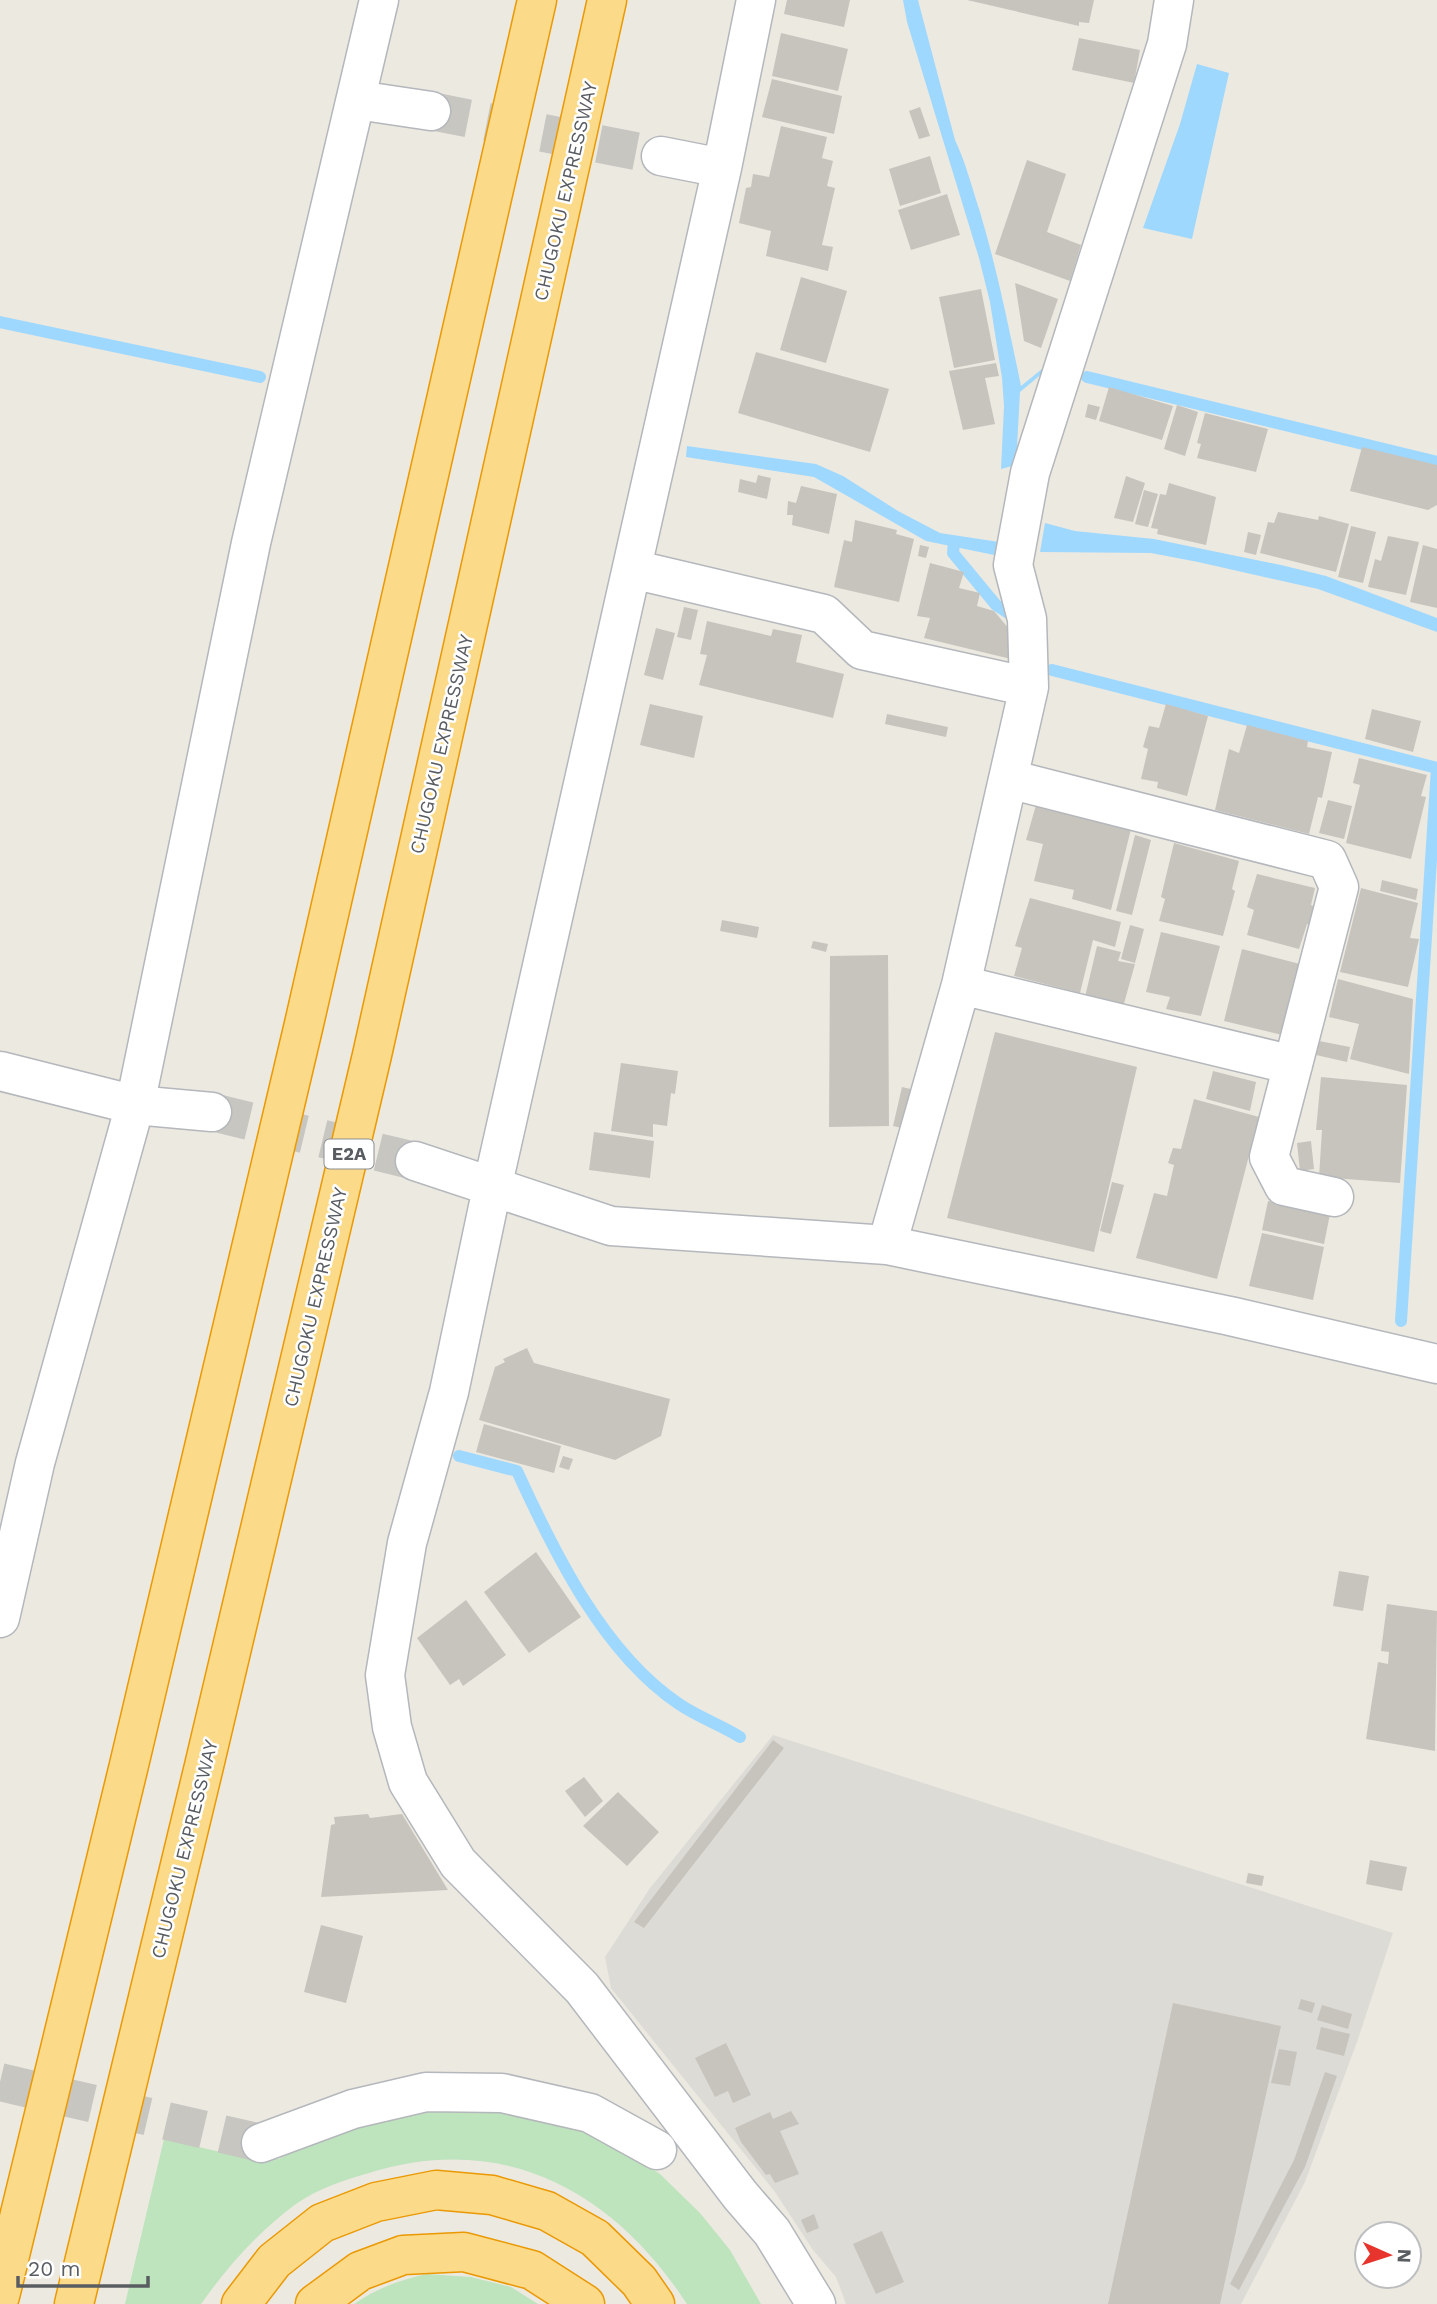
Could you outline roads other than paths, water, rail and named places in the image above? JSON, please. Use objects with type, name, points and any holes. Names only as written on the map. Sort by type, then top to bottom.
[{"type":"highway","points":[[0,2296],[304,1024],[537,0]]},
{"type":"highway","name":"CHUGOKU EXPRESSWAY","points":[[74,2304],[211,1740],[372,1055],[607,0]]},
{"type":"highway","points":[[241,2304],[274,2261],[323,2223],[376,2202],[436,2190],[492,2194],[547,2211],[595,2238],[639,2281],[655,2304]]},
{"type":"highway","points":[[315,2304],[360,2271],[403,2255],[464,2252],[532,2270],[585,2304]]},
{"type":"street","points":[[0,1618],[35,1462],[135,1105],[251,543],[379,0]]},
{"type":"street","points":[[756,0],[722,168],[492,1188],[449,1392],[407,1543],[385,1675],[392,1727],[408,1782],[458,1863],[582,1988],[740,2195],[772,2232],[816,2304]]},
{"type":"street","points":[[887,1245],[961,985],[1029,687],[1027,619],[1013,565],[1030,472],[1167,44],[1174,0]]},
{"type":"street","points":[[357,100],[431,111]]},
{"type":"street","points":[[661,156],[722,168]]},
{"type":"street","points":[[632,569],[824,614],[862,650],[1029,687]]},
{"type":"street","points":[[1009,779],[1327,860],[1339,887],[1269,1157],[1284,1186],[1334,1197]]},
{"type":"street","points":[[961,985],[1293,1065]]},
{"type":"street","points":[[0,1071],[135,1105],[212,1112]]},
{"type":"street","points":[[415,1161],[611,1226],[887,1245],[1230,1316],[1437,1364]]},
{"type":"street","points":[[261,2143],[353,2109],[426,2092],[502,2093],[590,2113],[657,2150]]},
{"type":"water","points":[[903,0],[918,0],[955,140],[986,233],[1021,386],[1042,369],[1044,372],[1020,392],[1016,465],[1001,469],[1004,406],[990,302],[907,22]]},
{"type":"water","points":[[1197,64],[1229,73],[1192,239],[1143,228],[1180,124]]},
{"type":"water","points":[[687,446],[816,464],[843,476],[898,511],[940,533],[999,542],[999,556],[926,541],[814,477],[686,457]]},
{"type":"water","points":[[1045,523],[1075,531],[1154,539],[1326,576],[1437,618],[1437,632],[1318,589],[1198,562],[1151,553],[1040,552]]},
{"type":"waterway","points":[[0,322],[260,377]]},
{"type":"waterway","points":[[1087,377],[1437,462]]},
{"type":"waterway","points":[[954,542],[953,553],[996,605],[1013,616]]},
{"type":"waterway","points":[[1052,670],[1437,768],[1401,1321]]},
{"type":"waterway","points":[[459,1456],[517,1471],[564,1567],[583,1599],[627,1657],[652,1683],[679,1704],[740,1737]]},
{"type":"tunnel","points":[[431,111],[661,156]]},
{"type":"tunnel","points":[[212,1112],[415,1161]]},
{"type":"tunnel","points":[[0,2082],[261,2143]]}]
